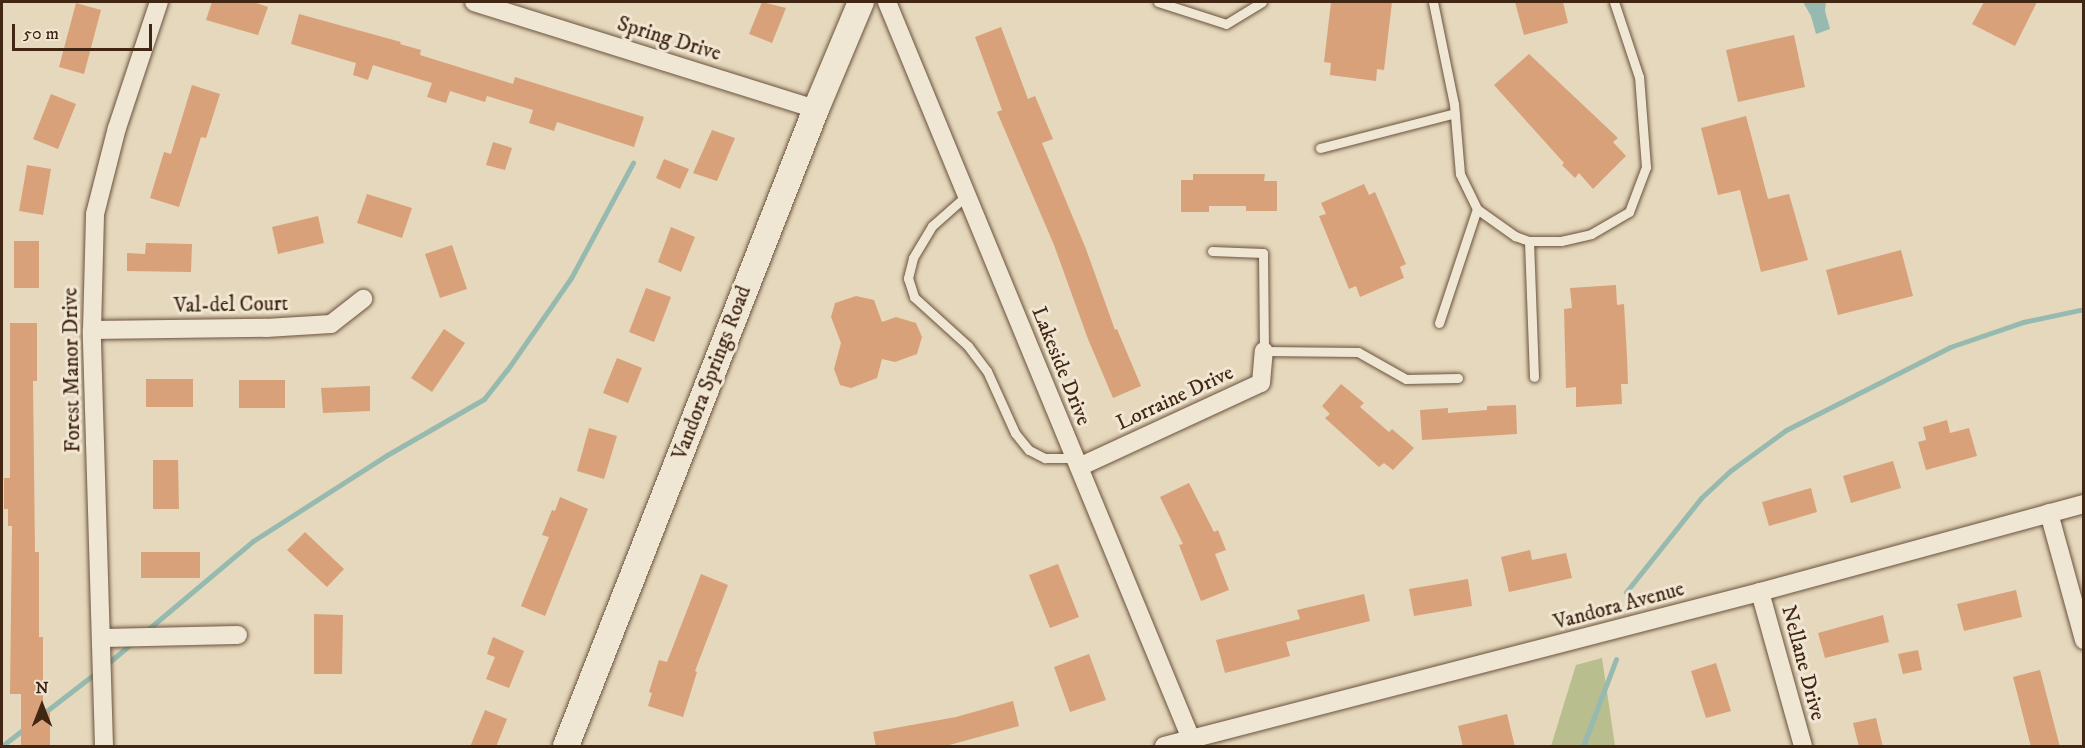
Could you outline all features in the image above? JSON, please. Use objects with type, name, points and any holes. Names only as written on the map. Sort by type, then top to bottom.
[{"type":"street","name":"Forest Manor Drive","points":[[104,747],[92,330],[95,214],[117,128],[159,2]]},
{"type":"street","name":"Spring Drive","points":[[474,2],[816,109]]},
{"type":"street","name":"Vandora Springs Road","points":[[566,747],[816,109],[861,2]]},
{"type":"street","name":"Lakeside Drive","points":[[887,2],[1192,743]]},
{"type":"street","name":"Val-del Court","points":[[92,330],[266,328],[331,324],[363,299]]},
{"type":"street","name":"Lorraine Drive","points":[[1076,462],[1261,383],[1264,351]]},
{"type":"street","name":"Vandora Avenue","points":[[1164,747],[1192,743],[2084,504]]},
{"type":"street","points":[[2049,513],[2084,640]]},
{"type":"street","name":"Nellane Drive","points":[[1760,592],[1803,747]]},
{"type":"street","points":[[102,638],[238,635]]},
{"type":"lane","points":[[1158,2],[1226,24],[1262,2]]},
{"type":"lane","points":[[1432,2],[1455,113],[1460,174],[1477,209],[1515,236],[1529,242],[1561,241],[1591,234],[1629,212],[1646,167],[1639,77],[1614,2]]},
{"type":"lane","points":[[1320,148],[1455,113]]},
{"type":"lane","points":[[967,195],[932,226],[914,258],[908,278],[914,297],[968,346],[987,371],[1015,433],[1029,450],[1045,458],[1076,462]]},
{"type":"lane","points":[[1439,323],[1477,209]]},
{"type":"lane","points":[[1529,242],[1534,377]]},
{"type":"lane","points":[[1212,251],[1263,253],[1264,351],[1358,352],[1406,379],[1458,378]]},
{"type":"green space","points":[[1602,658],[1615,746],[1551,746],[1576,665]]},
{"type":"water","points":[[1803,2],[1826,2],[1825,11],[1830,29],[1816,34],[1811,16]]},
{"type":"building","points":[[212,2],[253,2],[268,7],[258,35],[206,20]]},
{"type":"building","points":[[762,2],[786,8],[772,43],[749,34]]},
{"type":"building","points":[[1331,2],[1392,2],[1384,70],[1377,69],[1376,81],[1330,75],[1331,63],[1324,62]]},
{"type":"building","points":[[1515,2],[1563,2],[1568,23],[1524,35]]},
{"type":"building","points":[[1984,2],[2037,2],[2015,46],[1972,24]]},
{"type":"building","points":[[76,3],[101,10],[84,74],[59,67]]},
{"type":"building","points":[[299,14],[401,42],[400,44],[421,50],[420,55],[513,84],[515,77],[644,117],[634,147],[557,122],[554,131],[529,123],[533,110],[487,96],[485,102],[450,91],[446,103],[427,97],[432,83],[373,65],[368,80],[353,75],[356,63],[291,44]]},
{"type":"building","points":[[1001,27],[1028,99],[1035,96],[1053,139],[1042,143],[1086,249],[1115,330],[1117,329],[1141,386],[1113,398],[1088,339],[1054,245],[997,112],[1002,110],[975,37]]},
{"type":"building","points":[[1794,35],[1805,87],[1738,102],[1726,50]]},
{"type":"building","points":[[1529,54],[1618,138],[1613,142],[1626,156],[1593,189],[1579,173],[1575,178],[1562,165],[1564,163],[1494,85]]},
{"type":"building","points":[[192,85],[220,94],[206,138],[201,137],[179,207],[150,198],[164,152],[171,154]]},
{"type":"building","points":[[51,94],[76,104],[58,149],[33,139]]},
{"type":"building","points":[[1746,116],[1768,199],[1789,194],[1808,260],[1761,272],[1740,190],[1718,195],[1701,128]]},
{"type":"building","points":[[712,130],[735,138],[717,181],[693,173]]},
{"type":"building","points":[[493,142],[512,148],[505,170],[486,165]]},
{"type":"building","points":[[664,159],[689,169],[680,189],[656,178]]},
{"type":"building","points":[[27,165],[51,169],[43,215],[19,211]]},
{"type":"building","points":[[1193,174],[1265,174],[1264,181],[1277,181],[1277,211],[1246,211],[1246,206],[1209,206],[1209,212],[1181,212],[1181,180],[1193,180]]},
{"type":"building","points":[[1364,184],[1369,195],[1375,192],[1406,264],[1400,267],[1404,278],[1360,297],[1356,286],[1349,289],[1319,216],[1326,214],[1321,203]]},
{"type":"building","points":[[367,194],[412,208],[402,238],[357,223]]},
{"type":"building","points":[[318,216],[324,243],[278,254],[272,227]]},
{"type":"building","points":[[671,227],[695,237],[681,272],[658,262]]},
{"type":"building","points":[[14,241],[39,241],[39,288],[14,288]]},
{"type":"building","points":[[146,243],[192,244],[191,272],[127,271],[127,253],[145,254]]},
{"type":"building","points":[[452,245],[467,289],[440,298],[425,254]]},
{"type":"building","points":[[1901,250],[1913,296],[1838,315],[1826,270]]},
{"type":"building","points":[[1616,285],[1617,305],[1624,304],[1627,356],[1628,384],[1621,384],[1622,404],[1576,407],[1576,387],[1566,388],[1564,309],[1572,308],[1570,288]]},
{"type":"building","points":[[646,288],[671,297],[654,342],[629,332]]},
{"type":"building","points":[[856,296],[874,300],[882,322],[896,317],[916,323],[922,337],[917,354],[895,362],[882,359],[877,378],[851,388],[840,385],[834,369],[841,343],[831,317],[835,303]]},
{"type":"building","points":[[10,323],[37,323],[37,381],[33,381],[35,552],[39,552],[39,637],[43,637],[43,712],[50,712],[50,747],[21,747],[21,694],[10,694],[12,526],[8,526],[8,509],[4,509],[4,478],[10,478]]},
{"type":"building","points":[[444,329],[465,343],[432,392],[411,378]]},
{"type":"building","points":[[617,358],[642,368],[628,403],[603,393]]},
{"type":"building","points":[[146,379],[193,379],[193,407],[146,407]]},
{"type":"building","points":[[239,380],[285,380],[285,408],[239,408]]},
{"type":"building","points":[[1341,384],[1364,403],[1360,407],[1389,432],[1392,429],[1414,448],[1393,470],[1384,463],[1379,467],[1325,418],[1330,414],[1322,406]]},
{"type":"building","points":[[370,386],[370,411],[323,413],[321,388]]},
{"type":"building","points":[[1516,405],[1517,434],[1422,440],[1420,410],[1448,408],[1448,413],[1487,410],[1487,406]]},
{"type":"building","points":[[1947,420],[1950,433],[1969,428],[1977,456],[1926,470],[1918,442],[1926,440],[1923,427]]},
{"type":"building","points":[[589,428],[617,436],[604,479],[577,471]]},
{"type":"building","points":[[153,460],[178,460],[179,509],[153,509]]},
{"type":"building","points":[[1893,461],[1901,488],[1851,503],[1843,476]]},
{"type":"building","points":[[1189,483],[1214,532],[1218,530],[1226,550],[1215,554],[1229,590],[1201,601],[1179,545],[1183,544],[1160,497]]},
{"type":"building","points":[[1811,488],[1817,512],[1769,526],[1762,502]]},
{"type":"building","points":[[560,497],[588,509],[545,616],[521,606],[549,537],[542,535]]},
{"type":"building","points":[[305,532],[344,569],[327,587],[287,550]]},
{"type":"building","points":[[1530,550],[1532,560],[1566,553],[1572,578],[1509,592],[1501,557]]},
{"type":"building","points":[[141,552],[200,552],[200,578],[141,578]]},
{"type":"building","points":[[1058,564],[1079,617],[1050,628],[1029,575]]},
{"type":"building","points":[[701,574],[728,585],[695,671],[697,672],[683,717],[648,706],[652,693],[649,692],[659,660],[667,662]]},
{"type":"building","points":[[1468,579],[1472,606],[1414,616],[1409,589]]},
{"type":"building","points":[[2016,590],[2022,617],[1964,631],[1957,604]]},
{"type":"building","points":[[1364,594],[1370,621],[1286,642],[1290,656],[1225,673],[1216,640],[1300,619],[1297,610]]},
{"type":"building","points":[[314,614],[343,615],[342,674],[314,674]]},
{"type":"building","points":[[1883,615],[1889,642],[1825,658],[1818,633]]},
{"type":"building","points":[[493,637],[524,651],[509,688],[486,679],[495,657],[487,654]]},
{"type":"building","points":[[1918,650],[1922,670],[1903,674],[1898,654]]},
{"type":"building","points":[[1089,654],[1106,700],[1070,712],[1054,667]]},
{"type":"building","points":[[1716,663],[1731,711],[1706,718],[1691,671]]},
{"type":"building","points":[[2040,670],[2060,747],[2031,747],[2013,677]]},
{"type":"building","points":[[1013,701],[1019,726],[942,747],[876,747],[873,732],[956,717]]},
{"type":"building","points":[[485,710],[507,719],[496,747],[470,747]]},
{"type":"building","points":[[1507,714],[1515,747],[1463,747],[1458,726]]},
{"type":"building","points":[[1876,718],[1883,747],[1859,747],[1853,723]]},
{"type":"waterway","points":[[146,631],[253,541],[387,455],[484,399],[571,278],[633,163]]},
{"type":"waterway","points":[[1626,592],[1701,498],[1730,471],[1786,430],[1950,347],[2023,322],[2084,309]]},
{"type":"waterway","points":[[107,664],[132,643]]},
{"type":"waterway","points":[[1583,746],[1616,659]]},
{"type":"waterway","points":[[40,716],[97,672]]},
{"type":"waterway","points":[[2,746],[26,727]]}]
